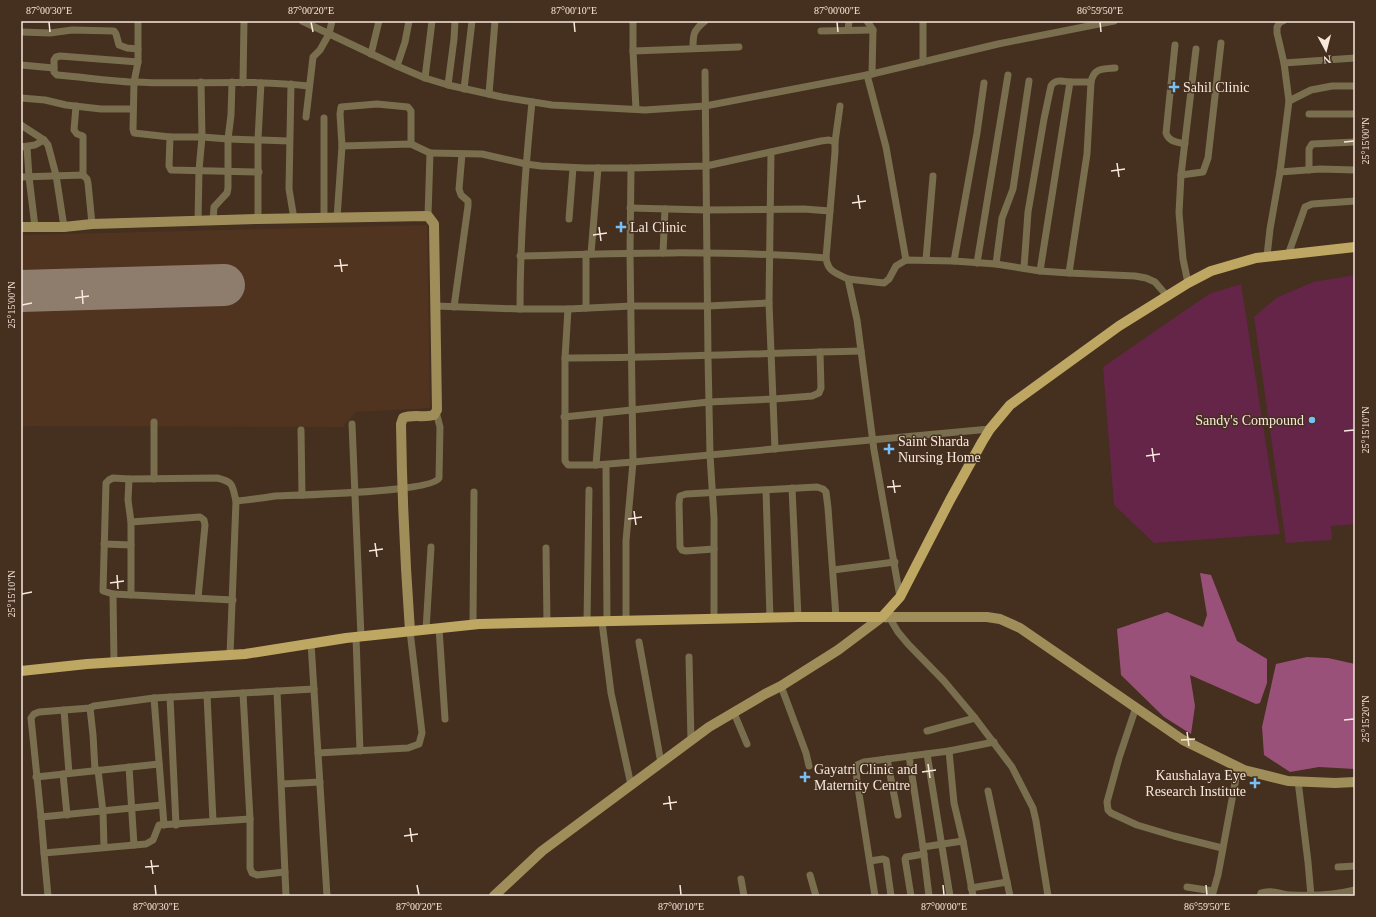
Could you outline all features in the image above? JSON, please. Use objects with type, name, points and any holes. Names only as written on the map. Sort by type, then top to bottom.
[{"type":"main road","points":[[21,671],[114,662],[245,654],[310,643],[473,625],[798,617],[885,617],[900,597],[950,500],[990,430],[1010,405],[1119,326],[1188,283],[1211,271],[1267,256],[1355,247]]},
{"type":"street","points":[[138,21],[138,62],[134,82],[133,109],[134,133],[170,137],[202,136],[228,139],[289,141]]},
{"type":"street","points":[[243,83],[244,21]]},
{"type":"street","points":[[303,21],[397,66],[425,78],[448,85],[488,94],[552,105],[636,109],[705,106],[870,74],[998,44],[1114,21]]},
{"type":"street","points":[[306,117],[313,57],[320,50],[329,34],[332,21]]},
{"type":"street","points":[[371,54],[379,21]]},
{"type":"street","points":[[397,66],[405,42],[409,21]]},
{"type":"street","points":[[425,78],[432,21]]},
{"type":"street","points":[[448,85],[456,21]]},
{"type":"street","points":[[464,89],[472,21]]},
{"type":"street","points":[[488,94],[495,21]]},
{"type":"street","points":[[633,21],[636,109]]},
{"type":"street","points":[[693,48],[693,34],[698,26],[705,21]]},
{"type":"street","points":[[848,21],[848,30]]},
{"type":"street","points":[[867,21],[873,30],[870,74],[886,147],[906,260]]},
{"type":"street","points":[[923,21],[923,62]]},
{"type":"street","points":[[1267,256],[1289,102],[1284,63],[1277,33],[1277,27],[1280,21]]},
{"type":"street","points":[[21,32],[50,33],[72,30],[114,31],[119,45],[127,48],[138,49]]},
{"type":"street","points":[[822,31],[873,30]]},
{"type":"street","points":[[1182,175],[1203,172],[1206,166],[1221,43]]},
{"type":"street","points":[[1175,45],[1166,133],[1167,137],[1171,140],[1185,144]]},
{"type":"street","points":[[633,51],[739,47]]},
{"type":"street","points":[[1188,283],[1183,259],[1179,213],[1196,49]]},
{"type":"street","points":[[138,62],[60,56],[55,59],[54,72],[58,75],[134,82],[232,82],[309,86]]},
{"type":"street","points":[[1284,63],[1355,58]]},
{"type":"street","points":[[21,65],[54,68]]},
{"type":"street","points":[[1069,273],[1087,154],[1092,75],[1096,71],[1115,68]]},
{"type":"street","points":[[705,72],[706,253],[710,455],[713,493],[714,619]]},
{"type":"street","points":[[977,263],[1008,75]]},
{"type":"street","points":[[996,264],[1002,218],[1013,189],[1029,81]]},
{"type":"street","points":[[1024,268],[1028,212],[1051,86],[1054,82],[1058,81],[1091,82]]},
{"type":"street","points":[[198,221],[199,170],[202,136],[201,82]]},
{"type":"street","points":[[213,221],[214,207],[227,193],[228,188],[228,139],[231,115],[232,82]]},
{"type":"street","points":[[1040,271],[1070,82]]},
{"type":"street","points":[[258,219],[258,139],[261,83]]},
{"type":"street","points":[[954,261],[977,133],[984,83]]},
{"type":"street","points":[[291,84],[289,189],[294,219]]},
{"type":"street","points":[[1289,102],[1311,90],[1332,86],[1355,86]]},
{"type":"street","points":[[21,98],[46,100],[76,106],[133,109]]},
{"type":"street","points":[[520,309],[520,256],[532,102]]},
{"type":"street","points":[[337,218],[342,146],[341,107],[377,104],[409,108],[412,130],[411,144]]},
{"type":"street","points":[[76,106],[74,130],[77,134],[83,136],[83,175],[87,179],[88,183],[92,224]]},
{"type":"street","points":[[840,106],[835,142],[826,258],[828,268],[833,272],[848,279],[884,283],[889,279],[896,266],[906,260],[996,264],[1040,271],[1135,276],[1146,278],[1155,282],[1168,296]]},
{"type":"street","points":[[1309,114],[1355,114]]},
{"type":"street","points":[[324,118],[324,218]]},
{"type":"street","points":[[21,125],[44,140],[48,145],[56,175],[64,227]]},
{"type":"street","points":[[170,137],[170,168],[172,170],[259,172]]},
{"type":"street","points":[[35,227],[25,177],[24,147],[35,145],[44,140]]},
{"type":"street","points":[[342,146],[411,144],[430,154],[482,154],[526,164],[574,168],[631,168],[706,166],[821,141],[829,140],[835,142]]},
{"type":"street","points":[[1309,170],[1309,149],[1312,144],[1355,142]]},
{"type":"street","points":[[771,152],[769,303],[775,449]]},
{"type":"street","points":[[236,501],[302,495],[402,489],[426,485],[438,481],[440,427],[436,412],[434,224],[428,216],[430,154]]},
{"type":"street","points":[[454,307],[468,206],[468,201],[461,195],[459,189],[462,154]]},
{"type":"street","points":[[569,219],[574,168]]},
{"type":"street","points":[[586,308],[589,254],[598,168]]},
{"type":"street","points":[[626,621],[626,541],[633,462],[632,306],[630,253],[631,168]]},
{"type":"street","points":[[1280,172],[1309,170],[1355,170]]},
{"type":"street","points":[[25,177],[83,175]]},
{"type":"street","points":[[926,260],[932,176]]},
{"type":"street","points":[[1288,255],[1305,207],[1312,204],[1355,200]]},
{"type":"street","points":[[630,208],[830,211]]},
{"type":"street","points":[[663,253],[665,209]]},
{"type":"street","points":[[21,227],[64,227],[92,224],[258,219],[428,216]]},
{"type":"street","points":[[520,256],[630,253],[770,253],[826,258]]},
{"type":"street","points":[[848,279],[861,351],[873,440],[900,597]]},
{"type":"street","points":[[435,306],[568,309],[769,303]]},
{"type":"street","points":[[568,309],[564,417],[565,461],[568,466],[606,465],[990,430]]},
{"type":"street","points":[[565,358],[708,357],[770,353],[861,351]]},
{"type":"street","points":[[564,417],[709,402],[812,396],[819,393],[821,384],[820,352]]},
{"type":"street","points":[[318,753],[408,748],[419,744],[422,733],[410,631],[404,558],[401,424],[403,418],[409,416],[429,416],[434,415],[436,412]]},
{"type":"street","points":[[596,465],[600,414]]},
{"type":"street","points":[[154,422],[154,479]]},
{"type":"street","points":[[352,424],[359,637],[360,751]]},
{"type":"street","points":[[301,430],[302,495]]},
{"type":"street","points":[[606,465],[605,621],[611,693],[631,785]]},
{"type":"street","points":[[230,655],[233,600],[236,501],[232,486],[228,480],[217,478],[113,478],[108,480],[106,483],[104,591],[113,594],[233,600]]},
{"type":"street","points":[[129,479],[128,500],[131,522],[131,595]]},
{"type":"street","points":[[714,549],[682,550],[680,546],[680,496],[686,494],[792,488],[817,487],[823,489],[826,492],[836,617]]},
{"type":"street","points":[[792,488],[798,617]]},
{"type":"street","points":[[587,622],[589,490]]},
{"type":"street","points":[[766,490],[770,618]]},
{"type":"street","points":[[473,625],[474,492]]},
{"type":"street","points":[[131,522],[200,517],[204,520],[205,525],[198,598]]},
{"type":"street","points":[[104,544],[131,545]]},
{"type":"street","points":[[426,630],[431,547]]},
{"type":"street","points":[[546,548],[547,623]]},
{"type":"street","points":[[833,570],[895,562]]},
{"type":"street","points":[[113,594],[114,662]]},
{"type":"street","points":[[885,617],[908,644],[944,681],[994,742],[1012,767],[1033,808],[1048,896]]},
{"type":"street","points":[[494,896],[542,851],[709,727],[781,686],[838,650],[871,625],[885,617],[987,617],[1000,619],[1020,628],[1183,740],[1244,770],[1288,781],[1335,783],[1355,782]]},
{"type":"street","points":[[439,628],[445,719]]},
{"type":"street","points":[[639,642],[661,763]]},
{"type":"street","points":[[310,643],[327,896]]},
{"type":"street","points":[[688,656],[691,741]]},
{"type":"street","points":[[781,686],[806,753],[809,766]]},
{"type":"street","points":[[48,896],[31,718],[34,714],[39,712],[90,708],[94,706],[154,698],[314,689]]},
{"type":"street","points":[[277,691],[286,896]]},
{"type":"street","points":[[243,693],[250,819],[250,868],[252,873],[256,875],[285,872]]},
{"type":"street","points":[[207,695],[213,821]]},
{"type":"street","points":[[170,697],[176,825]]},
{"type":"street","points":[[154,698],[164,825]]},
{"type":"street","points":[[1136,707],[1107,802],[1108,810],[1111,813],[1137,825],[1222,848]]},
{"type":"street","points":[[90,708],[103,812],[104,847]]},
{"type":"street","points":[[64,710],[67,815]]},
{"type":"street","points":[[734,713],[747,744]]},
{"type":"street","points":[[927,731],[975,718]]},
{"type":"street","points":[[875,896],[856,769],[857,765],[860,763],[949,751],[994,742]]},
{"type":"street","points":[[949,751],[954,803],[963,841],[973,896]]},
{"type":"street","points":[[927,754],[950,896]]},
{"type":"street","points":[[909,756],[924,850],[929,896]]},
{"type":"street","points":[[888,759],[898,815]]},
{"type":"street","points":[[36,777],[159,764]]},
{"type":"street","points":[[129,767],[134,845]]},
{"type":"street","points":[[1187,887],[1212,893],[1218,875],[1238,767]]},
{"type":"street","points":[[1298,781],[1311,895]]},
{"type":"street","points":[[282,784],[320,782]]},
{"type":"street","points":[[988,791],[1010,896]]},
{"type":"street","points":[[41,817],[162,806]]},
{"type":"street","points":[[44,853],[146,844],[154,840],[159,825],[250,819]]},
{"type":"street","points":[[911,896],[905,859],[906,857],[942,844],[963,841]]},
{"type":"street","points":[[870,861],[886,860],[891,896]]},
{"type":"street","points":[[1338,867],[1355,866]]},
{"type":"street","points":[[810,875],[816,896]]},
{"type":"street","points":[[742,879],[744,896]]},
{"type":"street","points":[[971,888],[1007,882]]},
{"type":"street","points":[[1260,896],[1261,893],[1270,891],[1290,896],[1335,894],[1355,890]]},
{"type":"shaded area","points":[[427,225],[430,408],[356,412],[343,427],[21,426],[21,235]]},
{"type":"shaded area","name":"Sandy's Compound","points":[[1355,275],[1355,524],[1331,526],[1332,540],[1286,543],[1254,317],[1276,298],[1313,282]]},
{"type":"shaded area","points":[[1241,284],[1280,534],[1154,543],[1114,505],[1103,367],[1209,294]]},
{"type":"shaded area","points":[[1200,573],[1211,575],[1237,641],[1267,659],[1267,683],[1260,703],[1256,704],[1190,675],[1195,706],[1191,734],[1164,717],[1121,675],[1117,629],[1167,612],[1203,627],[1207,615]]},
{"type":"shaded area","points":[[1307,657],[1328,658],[1355,664],[1355,769],[1319,767],[1290,772],[1264,755],[1262,727],[1276,664]]},
{"type":"runway","points":[[21,291],[224,285]]},
{"type":"place","name":"Sahil Clinic","points":[[1174,87]]},
{"type":"place","name":"Lal Clinic","points":[[621,227]]},
{"type":"place","name":"Sandy's Compound","points":[[1312,420]]},
{"type":"place","name":"Saint Sharda Nursing Home","points":[[889,449]]},
{"type":"place","name":"Gayatri Clinic and Maternity Centre","points":[[805,777]]},
{"type":"place","name":"Kaushalaya Eye Research Institute","points":[[1255,783]]}]
